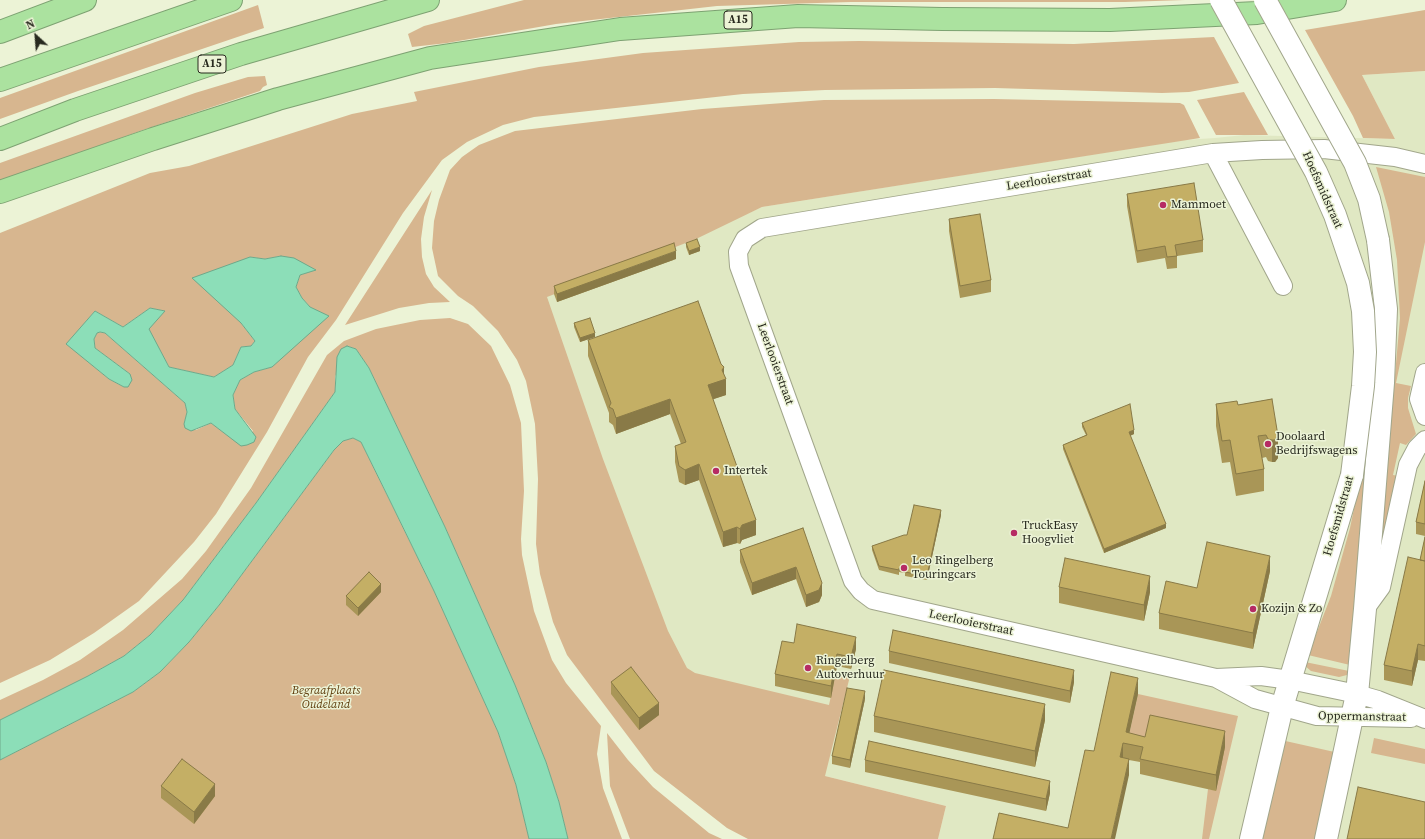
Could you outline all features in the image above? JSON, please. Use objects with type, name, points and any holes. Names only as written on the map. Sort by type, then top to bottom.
[{"type":"highway","points":[[0,32],[85,0]]},
{"type":"highway","points":[[0,80],[231,0]]},
{"type":"highway","name":"A15","points":[[0,139],[75,110],[241,54],[428,0]]},
{"type":"highway","name":"A15","points":[[0,192],[152,139],[278,99],[430,58],[620,29],[798,16],[1110,20],[1257,13],[1335,0]]},
{"type":"street","name":"Hoefsmidstraat","points":[[1221,0],[1316,172],[1335,215],[1358,282],[1363,311],[1365,352],[1363,386],[1352,475],[1282,707],[1251,839]]},
{"type":"street","name":"Hoefsmidstraat","points":[[1265,0],[1355,163],[1369,200],[1378,240],[1386,309],[1383,383],[1357,694],[1326,839]]},
{"type":"street","name":"Leerlooierstraat","points":[[1290,680],[1261,676],[1216,678],[897,607],[873,600],[861,591],[850,573],[739,266],[738,252],[744,239],[762,228],[1213,153],[1324,148],[1395,157],[1425,164]]},
{"type":"street","points":[[1213,153],[1283,286]]},
{"type":"street","points":[[1425,373],[1419,399],[1425,416]]},
{"type":"street","points":[[1365,609],[1381,587],[1408,465],[1417,448],[1425,440]]},
{"type":"street","name":"Leerlooierstraat","points":[[1216,678],[1256,699],[1282,707]]},
{"type":"street","name":"Oppermanstraat","points":[[1290,680],[1378,700],[1422,718]]},
{"type":"street","name":"Oppermanstraat","points":[[1282,707],[1317,716],[1352,718],[1422,718]]},
{"type":"shaded area","points":[[1425,71],[1425,839],[938,839],[946,806],[825,776],[686,676],[646,591],[544,296],[762,207],[1183,140],[1244,135],[1395,139],[1362,75]]},
{"type":"shaded area","points":[[281,256],[294,258],[316,270],[300,275],[296,287],[302,298],[310,307],[329,316],[272,367],[254,372],[240,380],[233,395],[235,409],[256,437],[254,442],[247,445],[241,446],[211,423],[191,431],[185,428],[184,424],[187,412],[185,403],[105,333],[97,333],[94,339],[95,348],[130,374],[132,380],[128,387],[124,387],[109,379],[66,344],[95,311],[123,327],[150,308],[165,311],[149,329],[169,367],[214,377],[233,365],[241,347],[251,346],[255,341],[241,323],[192,278],[250,257],[265,259]]},
{"type":"shaded area","points":[[347,346],[356,349],[369,368],[445,527],[515,685],[546,762],[559,802],[568,839],[529,839],[516,785],[498,732],[434,591],[361,442],[353,438],[343,441],[334,450],[220,604],[189,642],[160,672],[133,692],[0,760],[0,720],[88,676],[124,656],[150,635],[183,600],[256,503],[335,392],[337,357],[341,349]]},
{"type":"green space","points":[[524,0],[1185,0],[1125,2],[851,2],[717,6],[556,24],[447,43],[412,47],[408,34],[424,26]]},
{"type":"green space","points":[[258,5],[264,28],[0,119],[0,98]]},
{"type":"green space","points":[[1425,10],[1425,71],[1362,75],[1395,139],[1363,138],[1353,116],[1305,30]]},
{"type":"green space","points":[[1214,37],[1239,83],[1189,92],[1162,93],[995,88],[825,90],[743,94],[534,117],[503,125],[467,142],[442,160],[403,213],[336,320],[308,357],[267,432],[216,514],[194,542],[139,601],[94,633],[50,660],[0,683],[0,233],[150,173],[189,166],[352,114],[417,101],[414,92],[539,67],[643,53],[799,42],[859,41],[1074,44]],"holes":[[[281,256],[315,270],[300,275],[296,287],[302,298],[310,307],[321,314],[272,367],[254,372],[240,380],[233,395],[235,409],[253,431],[241,445],[211,423],[196,430],[184,424],[187,412],[185,403],[105,333],[97,333],[94,339],[95,348],[130,374],[124,387],[109,379],[67,344],[95,311],[123,327],[150,308],[164,311],[148,329],[169,367],[214,377],[233,365],[241,347],[251,346],[255,341],[241,323],[250,257],[265,259]]]},
{"type":"green space","points":[[265,76],[267,85],[260,91],[143,130],[0,181],[0,163],[195,93],[248,77]]},
{"type":"green space","points":[[1244,92],[1268,135],[1216,135],[1197,100]]},
{"type":"green space","points":[[994,99],[1180,103],[1184,105],[1200,138],[762,207],[696,239],[547,297],[603,459],[668,631],[687,668],[695,673],[829,705],[836,673],[850,676],[825,776],[946,806],[938,839],[748,839],[727,828],[654,771],[567,655],[553,622],[540,574],[536,544],[538,479],[535,424],[526,381],[517,360],[498,331],[473,306],[458,296],[438,276],[432,248],[434,221],[439,200],[450,170],[462,157],[479,145],[515,131],[702,109],[824,100]]},
{"type":"green space","points":[[1376,167],[1425,177],[1425,242],[1396,383],[1411,386],[1408,398],[1408,408],[1416,434],[1406,445],[1400,443],[1393,475],[1399,476],[1377,580],[1400,318],[1397,260],[1389,212]]},
{"type":"green space","points":[[432,190],[424,217],[421,239],[422,257],[426,274],[434,287],[450,302],[429,303],[399,308],[345,325]]},
{"type":"green space","points":[[450,318],[468,324],[491,346],[510,385],[521,423],[524,491],[521,539],[522,555],[534,611],[552,660],[566,683],[601,726],[597,754],[603,788],[622,839],[568,839],[559,802],[546,762],[515,685],[445,527],[369,368],[356,349],[347,346],[335,377],[335,392],[256,503],[183,600],[150,635],[124,656],[88,676],[0,720],[0,700],[43,680],[80,660],[123,630],[182,579],[206,551],[251,488],[327,355],[344,341],[376,329],[420,320]]},
{"type":"green space","name":"Begraafplaats Oudeland","points":[[353,438],[361,442],[434,591],[498,732],[516,785],[529,839],[0,839],[0,760],[133,692],[160,672],[189,642],[220,604],[334,450],[343,441]]},
{"type":"green space","points":[[1362,470],[1368,471],[1350,665],[1308,655],[1331,596],[1350,528]]},
{"type":"green space","points":[[1305,662],[1349,671],[1347,675],[1339,677],[1311,671],[1304,665]]},
{"type":"green space","points":[[1138,694],[1238,716],[1209,839],[1202,839],[1208,789],[1216,790],[1145,752],[1126,748]]},
{"type":"green space","points":[[607,733],[628,760],[653,787],[709,833],[722,839],[630,839],[610,786]]},
{"type":"green space","points":[[1374,738],[1425,749],[1425,764],[1371,753]]},
{"type":"green space","points":[[1281,740],[1339,753],[1320,839],[1257,839]]},
{"type":"building","points":[[1194,183],[1203,240],[1175,245],[1177,256],[1167,257],[1165,246],[1137,251],[1127,194]]},
{"type":"building","points":[[980,214],[991,280],[960,286],[949,219]]},
{"type":"building","points":[[697,239],[700,247],[689,251],[686,243]]},
{"type":"building","points":[[674,243],[676,251],[557,294],[554,286]]},
{"type":"building","points":[[698,301],[721,364],[724,367],[722,370],[726,379],[708,385],[756,520],[742,525],[740,529],[737,527],[723,532],[699,464],[685,470],[679,466],[675,446],[686,442],[670,399],[616,418],[613,409],[609,407],[611,403],[588,340]]},
{"type":"building","points":[[590,318],[595,333],[580,338],[574,323]]},
{"type":"building","points":[[1272,399],[1278,436],[1275,440],[1272,440],[1268,439],[1266,435],[1258,436],[1264,469],[1236,474],[1230,440],[1222,441],[1216,404],[1237,401],[1238,405]]},
{"type":"building","points":[[1130,404],[1134,430],[1129,432],[1166,524],[1104,549],[1063,445],[1087,435],[1082,423]]},
{"type":"building","points":[[1425,481],[1425,524],[1416,522]]},
{"type":"building","points":[[914,505],[941,510],[927,576],[905,572],[905,569],[899,568],[899,570],[879,566],[872,546],[907,535]]},
{"type":"building","points":[[803,528],[822,583],[819,590],[806,595],[796,567],[752,583],[740,550]]},
{"type":"building","points":[[1425,537],[1425,561],[1420,560]]},
{"type":"building","points":[[1207,542],[1270,556],[1253,633],[1159,613],[1166,581],[1197,588]]},
{"type":"building","points":[[1408,557],[1425,561],[1425,646],[1418,644],[1412,671],[1384,665]]},
{"type":"building","points":[[1065,558],[1150,576],[1144,605],[1059,587]]},
{"type":"building","points":[[369,572],[381,584],[358,608],[346,596]]},
{"type":"building","name":"Ringelberg Autoverhuur","points":[[797,624],[856,637],[851,657],[837,654],[831,686],[775,674],[782,641],[794,643]]},
{"type":"building","points":[[893,630],[1074,670],[1070,691],[889,651]]},
{"type":"building","points":[[631,667],[659,703],[639,718],[611,682]]},
{"type":"building","points":[[884,670],[1045,704],[1035,751],[874,716]]},
{"type":"building","points":[[1111,672],[1138,678],[1126,732],[1145,737],[1150,715],[1225,731],[1216,775],[1140,759],[1143,747],[1123,743],[1120,757],[1129,759],[1111,839],[993,839],[999,813],[1068,828],[1085,750],[1094,751]]},
{"type":"building","points":[[847,688],[865,691],[850,760],[832,756]]},
{"type":"building","points":[[869,741],[1050,781],[1046,799],[865,760]]},
{"type":"building","points":[[182,759],[215,784],[194,812],[161,786]]},
{"type":"building","points":[[1358,787],[1425,802],[1425,839],[1347,839]]},
{"type":"place","name":"Mammoet","points":[[1163,205]]},
{"type":"place","name":"Doolaard Bedrijfswagens","points":[[1268,444]]},
{"type":"place","name":"Intertek","points":[[716,471]]},
{"type":"place","name":"TruckEasy Hoogvliet","points":[[1014,533]]},
{"type":"place","name":"Leo Ringelberg Touringcars","points":[[904,568]]},
{"type":"place","name":"Kozijn & Zo","points":[[1253,609]]},
{"type":"place","name":"Ringelberg Autoverhuur","points":[[808,668]]}]
